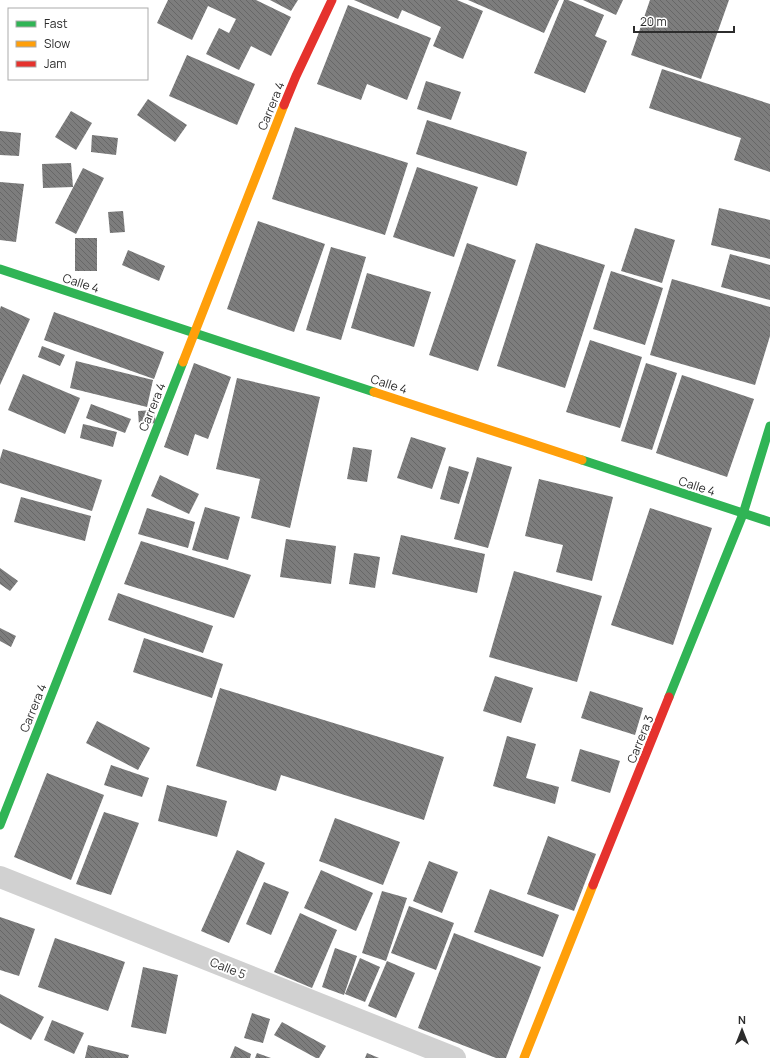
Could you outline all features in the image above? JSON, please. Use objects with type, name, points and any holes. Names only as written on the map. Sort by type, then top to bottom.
[{"type":"street","name":"Carrera 4","points":[[0,825],[296,76],[332,0]]},
{"type":"street","name":"Calle 4","points":[[0,269],[770,522]]},
{"type":"street","name":"Carrera 3","points":[[524,1058],[743,514],[770,426]]},
{"type":"street","name":"Calle 5","points":[[0,877],[455,1058]]},
{"type":"building","points":[[168,0],[256,0],[291,17],[271,56],[251,46],[239,70],[206,54],[219,28],[229,33],[236,19],[208,6],[192,40],[157,23]]},
{"type":"building","points":[[270,0],[298,0],[291,11]]},
{"type":"building","points":[[354,0],[457,0],[483,11],[463,59],[433,46],[441,27],[402,10],[398,19]]},
{"type":"building","points":[[468,0],[559,0],[544,33]]},
{"type":"building","points":[[564,0],[568,0],[604,15],[595,36],[607,41],[585,93],[534,73]]},
{"type":"building","points":[[583,0],[623,0],[616,15]]},
{"type":"building","points":[[650,0],[729,0],[701,79],[631,55]]},
{"type":"building","points":[[348,5],[431,38],[407,100],[367,84],[361,100],[317,84]]},
{"type":"building","points":[[187,55],[255,84],[237,125],[169,96]]},
{"type":"building","points":[[662,69],[770,104],[770,172],[734,160],[741,138],[649,108]]},
{"type":"building","points":[[426,81],[461,92],[451,120],[417,109]]},
{"type":"building","points":[[148,99],[187,125],[175,142],[137,115]]},
{"type":"building","points":[[71,111],[92,123],[76,150],[55,137]]},
{"type":"building","points":[[427,120],[527,152],[517,186],[416,154]]},
{"type":"building","points":[[295,127],[408,163],[385,235],[272,199]]},
{"type":"building","points":[[0,131],[21,133],[19,156],[0,155]]},
{"type":"building","points":[[92,135],[118,138],[116,155],[91,152]]},
{"type":"building","points":[[71,163],[73,187],[43,188],[42,164]]},
{"type":"building","points":[[417,167],[478,187],[454,257],[393,237]]},
{"type":"building","points":[[83,168],[104,178],[76,234],[55,223]]},
{"type":"building","points":[[0,182],[24,184],[16,242],[0,240]]},
{"type":"building","points":[[719,208],[770,220],[770,259],[711,245]]},
{"type":"building","points":[[123,211],[125,232],[110,233],[108,212]]},
{"type":"building","points":[[258,221],[325,244],[294,332],[227,309]]},
{"type":"building","points":[[635,228],[675,240],[662,283],[621,271]]},
{"type":"building","points":[[75,238],[97,238],[97,271],[75,271]]},
{"type":"building","points":[[467,243],[516,260],[478,371],[429,355]]},
{"type":"building","points":[[536,243],[605,265],[565,388],[497,366]]},
{"type":"building","points":[[331,247],[366,257],[341,340],[306,330]]},
{"type":"building","points":[[128,250],[165,266],[159,281],[122,265]]},
{"type":"building","points":[[730,254],[770,265],[770,300],[721,287]]},
{"type":"building","points":[[611,271],[663,288],[645,345],[593,329]]},
{"type":"building","points":[[367,273],[431,292],[414,347],[351,328]]},
{"type":"building","points":[[672,279],[770,307],[770,336],[755,385],[650,355]]},
{"type":"building","points":[[1,306],[30,319],[0,385],[0,309]]},
{"type":"building","points":[[54,312],[164,352],[154,379],[44,340]]},
{"type":"building","points":[[590,340],[642,357],[620,428],[566,412]]},
{"type":"building","points":[[42,346],[65,355],[60,366],[38,357]]},
{"type":"building","points":[[76,361],[153,380],[147,407],[70,388]]},
{"type":"building","points":[[194,363],[231,377],[208,439],[195,434],[188,456],[164,447]]},
{"type":"building","points":[[646,363],[677,373],[652,450],[621,441]]},
{"type":"building","points":[[23,374],[80,398],[65,434],[8,410]]},
{"type":"building","points":[[682,375],[754,399],[727,477],[656,453]]},
{"type":"building","points":[[237,378],[320,397],[290,528],[251,518],[260,479],[216,469]]},
{"type":"building","points":[[91,404],[131,419],[125,433],[86,418]]},
{"type":"building","points":[[154,410],[156,423],[139,425],[138,411]]},
{"type":"building","points":[[83,424],[117,432],[113,447],[80,438]]},
{"type":"building","points":[[411,437],[446,448],[432,489],[397,478]]},
{"type":"building","points":[[353,447],[372,450],[367,482],[347,479]]},
{"type":"building","points":[[3,449],[102,480],[92,511],[0,483],[0,459]]},
{"type":"building","points":[[477,457],[512,467],[488,548],[454,539]]},
{"type":"building","points":[[449,466],[469,472],[459,504],[440,499]]},
{"type":"building","points":[[160,475],[199,494],[189,514],[151,496]]},
{"type":"building","points":[[539,479],[613,497],[592,581],[556,572],[563,545],[525,536]]},
{"type":"building","points":[[21,497],[91,516],[85,541],[14,522]]},
{"type":"building","points":[[205,507],[240,517],[228,560],[192,550]]},
{"type":"building","points":[[147,508],[195,522],[188,548],[138,534]]},
{"type":"building","points":[[650,508],[712,528],[673,645],[611,625]]},
{"type":"building","points":[[401,535],[485,554],[477,593],[392,574]]},
{"type":"building","points":[[286,539],[336,546],[331,584],[280,577]]},
{"type":"building","points":[[141,541],[251,575],[234,618],[124,584]]},
{"type":"building","points":[[354,553],[380,557],[375,588],[349,584]]},
{"type":"building","points":[[0,568],[18,581],[10,591],[0,584]]},
{"type":"building","points":[[514,571],[602,596],[577,682],[489,657]]},
{"type":"building","points":[[118,593],[213,626],[203,653],[108,620]]},
{"type":"building","points":[[0,628],[16,636],[11,647],[0,641]]},
{"type":"building","points":[[144,638],[223,664],[212,698],[133,672]]},
{"type":"building","points":[[495,676],[533,688],[521,723],[483,711]]},
{"type":"building","points":[[220,688],[444,757],[424,820],[281,775],[276,791],[196,766]]},
{"type":"building","points":[[590,691],[643,708],[635,735],[581,718]]},
{"type":"building","points":[[97,721],[150,748],[138,770],[86,743]]},
{"type":"building","points":[[507,736],[536,744],[526,778],[559,787],[555,804],[493,786]]},
{"type":"building","points":[[580,749],[620,761],[610,793],[571,781]]},
{"type":"building","points":[[111,765],[149,778],[142,797],[104,785]]},
{"type":"building","points":[[47,773],[104,795],[71,880],[14,857]]},
{"type":"building","points":[[167,785],[227,801],[217,837],[158,821]]},
{"type":"building","points":[[104,812],[139,823],[111,895],[76,884]]},
{"type":"building","points":[[335,818],[400,842],[383,885],[319,861]]},
{"type":"building","points":[[548,836],[596,854],[574,911],[527,894]]},
{"type":"building","points":[[237,850],[265,863],[229,943],[201,931]]},
{"type":"building","points":[[429,861],[458,872],[442,913],[413,901]]},
{"type":"building","points":[[321,870],[373,893],[356,931],[304,908]]},
{"type":"building","points":[[264,882],[289,892],[271,935],[246,924]]},
{"type":"building","points":[[490,889],[559,915],[543,957],[474,932]]},
{"type":"building","points":[[382,891],[407,898],[386,961],[362,953]]},
{"type":"building","points":[[409,906],[454,923],[436,970],[391,953]]},
{"type":"building","points":[[300,913],[337,930],[312,988],[274,972]]},
{"type":"building","points":[[0,917],[35,929],[19,976],[0,970]]},
{"type":"building","points":[[454,933],[541,967],[506,1058],[496,1058],[418,1028]]},
{"type":"building","points":[[55,938],[125,962],[108,1011],[38,987]]},
{"type":"building","points":[[335,948],[357,956],[344,995],[322,987]]},
{"type":"building","points":[[360,958],[380,967],[365,1002],[345,994]]},
{"type":"building","points":[[387,961],[415,973],[396,1018],[368,1006]]},
{"type":"building","points":[[143,967],[178,975],[166,1034],[131,1027]]},
{"type":"building","points":[[0,994],[44,1017],[31,1040],[0,1023]]},
{"type":"building","points":[[252,1013],[270,1019],[263,1043],[244,1038]]},
{"type":"building","points":[[52,1020],[84,1033],[74,1054],[44,1040]]},
{"type":"building","points":[[282,1022],[326,1046],[319,1058],[316,1058],[274,1035]]},
{"type":"building","points":[[88,1045],[129,1055],[128,1058],[85,1058]]},
{"type":"building","points":[[235,1046],[251,1054],[250,1058],[230,1058]]},
{"type":"building","points":[[257,1053],[271,1058],[255,1058]]},
{"type":"building","points":[[367,1053],[379,1058],[365,1058]]},
{"type":"traffic: fast","points":[[0,269],[374,392]]},
{"type":"traffic: fast","points":[[0,825],[183,362]]},
{"type":"traffic: fast","points":[[669,697],[743,514],[770,426]]},
{"type":"traffic: fast","points":[[582,460],[770,522]]},
{"type":"traffic: slow","points":[[183,362],[284,105]]},
{"type":"traffic: slow","points":[[374,392],[582,460]]},
{"type":"traffic: slow","points":[[524,1058],[593,885]]},
{"type":"traffic: jam","points":[[284,105],[332,0]]},
{"type":"traffic: jam","points":[[593,885],[669,697]]}]
